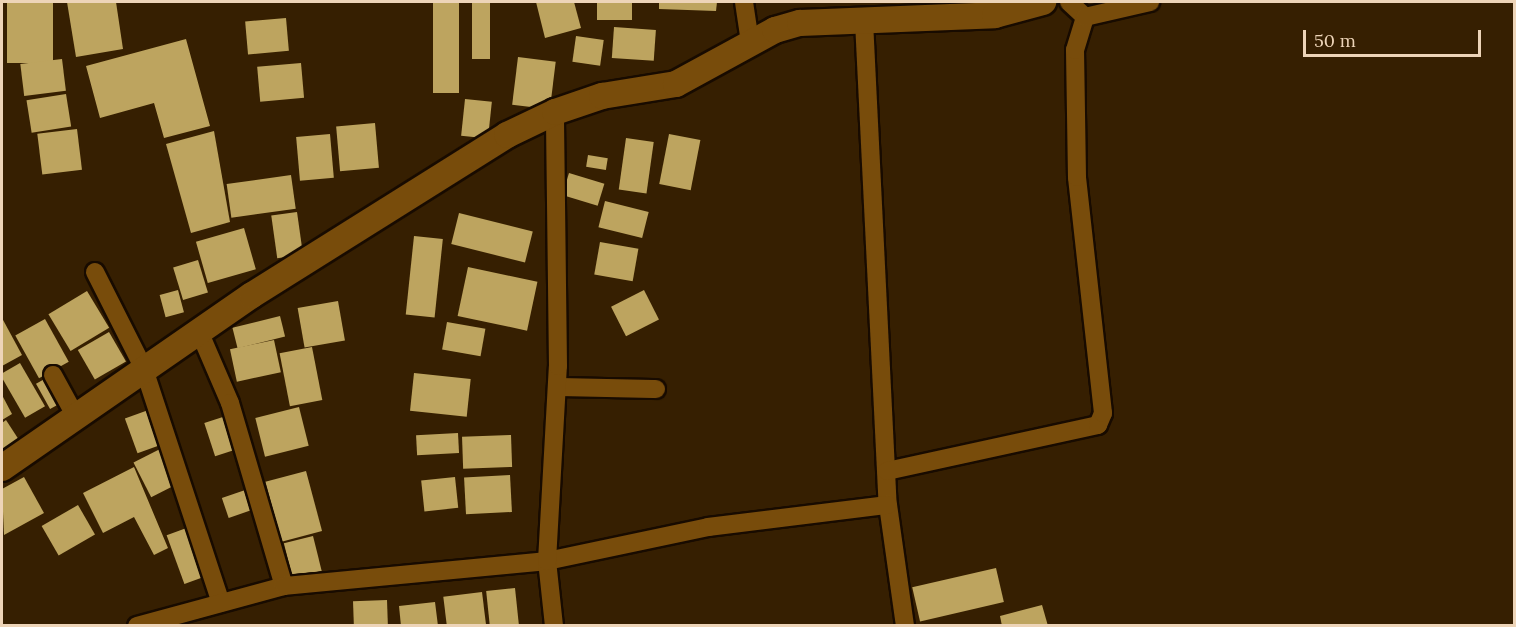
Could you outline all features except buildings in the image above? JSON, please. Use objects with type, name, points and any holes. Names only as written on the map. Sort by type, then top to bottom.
[{"type":"street","points":[[744,2],[750,42]]},
{"type":"street","points":[[2,468],[144,369],[452,169],[555,111],[602,96],[676,84],[750,42],[800,23],[995,15],[1043,2]]},
{"type":"street","points":[[1069,2],[1085,17]]},
{"type":"street","points":[[1085,17],[1149,2]]},
{"type":"street","points":[[887,471],[1098,425],[1103,413],[1077,177],[1075,50],[1085,17]]},
{"type":"street","points":[[864,21],[888,505],[905,626]]},
{"type":"street","points":[[554,626],[547,561],[557,387],[555,111]]},
{"type":"street","points":[[95,272],[144,369],[221,603]]},
{"type":"street","points":[[200,332],[230,403],[284,586]]},
{"type":"street","points":[[54,375],[76,417]]},
{"type":"street","points":[[557,387],[656,389]]},
{"type":"street","points":[[137,626],[284,586],[547,561],[708,527],[888,505]]}]
